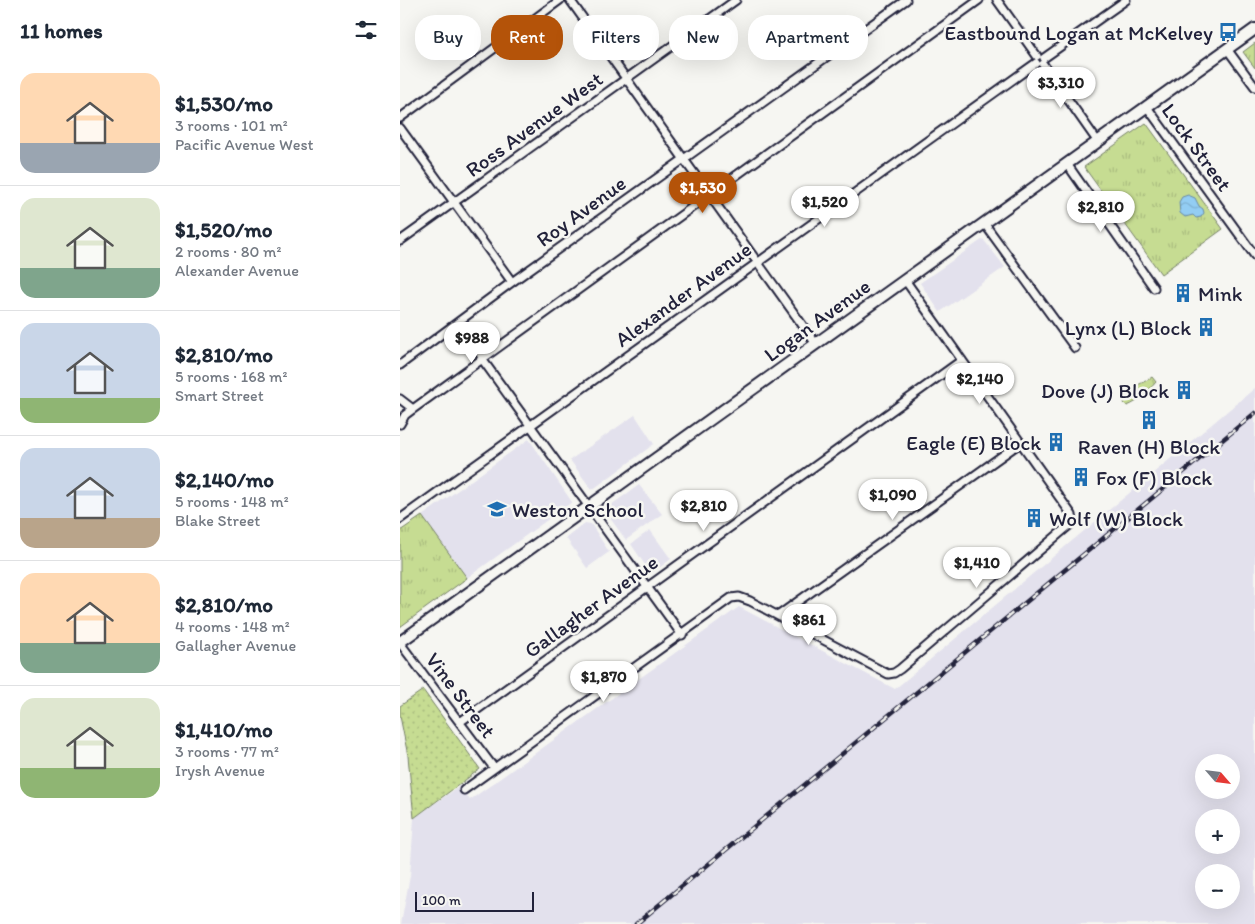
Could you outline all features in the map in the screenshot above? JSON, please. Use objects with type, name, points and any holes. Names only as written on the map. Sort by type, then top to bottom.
[{"type":"main road","name":"Logan Avenue","points":[[400,642],[1255,29]]},
{"type":"street","points":[[400,118],[560,0]]},
{"type":"street","points":[[570,0],[816,344]]},
{"type":"street","name":"Ross Avenue West","points":[[400,241],[736,0]]},
{"type":"street","name":"Roy Avenue","points":[[400,365],[512,282],[906,0]]},
{"type":"street","points":[[400,424],[405,415],[413,409],[979,0]]},
{"type":"street","points":[[997,0],[1098,142]]},
{"type":"street","name":"Alexander Avenue","points":[[400,519],[1126,0]]},
{"type":"street","points":[[1227,49],[1255,88]]},
{"type":"street","name":"Lock Street","points":[[1147,107],[1255,256]]},
{"type":"street","points":[[400,128],[512,282]]},
{"type":"street","points":[[1067,164],[1154,288]]},
{"type":"street","points":[[984,223],[1075,348]]},
{"type":"street","points":[[464,790],[731,598],[750,601],[888,674],[894,673],[1073,522],[1072,515],[905,280]]},
{"type":"street","points":[[457,323],[682,634]]},
{"type":"street","name":"Gallagher Avenue","points":[[460,722],[962,360]]},
{"type":"street","points":[[400,399],[413,409]]},
{"type":"street","points":[[779,616],[1020,443]]},
{"type":"street","name":"Vine Street","points":[[400,642],[494,768]]},
{"type":"shaded area","points":[[983,239],[1005,267],[940,312],[920,283]]},
{"type":"shaded area","points":[[1255,388],[1255,924],[401,924],[410,876],[414,818],[460,786],[470,800],[739,607],[895,689]]},
{"type":"shaded area","points":[[635,415],[654,444],[592,490],[570,460]]},
{"type":"shaded area","name":"Weston School","points":[[529,439],[572,502],[467,578],[422,516]]},
{"type":"shaded area","points":[[639,485],[662,514],[626,540],[604,510]]},
{"type":"shaded area","points":[[585,523],[591,524],[609,552],[587,568],[566,538]]},
{"type":"shaded area","points":[[650,530],[671,559],[651,574],[631,544]]},
{"type":"green space","points":[[1255,43],[1255,68],[1243,52]]},
{"type":"green space","points":[[1146,123],[1223,229],[1161,274],[1084,167]]},
{"type":"green space","points":[[1152,377],[1156,382],[1139,399],[1127,406],[1124,403],[1132,389]]},
{"type":"green space","points":[[422,516],[467,578],[400,627],[400,531]]},
{"type":"green space","points":[[423,690],[480,769],[414,818],[408,756],[400,716],[400,706]]},
{"type":"water","points":[[1188,195],[1195,198],[1203,209],[1204,213],[1201,217],[1196,218],[1193,215],[1185,217],[1180,213],[1179,202],[1182,197]]},
{"type":"railway","points":[[636,924],[1255,413]]},
{"type":"place","name":"Eastbound Logan at McKelvey","points":[[1228,32]]},
{"type":"place","name":"Mink","points":[[1183,293]]},
{"type":"place","name":"Lynx (L) Block","points":[[1206,327]]},
{"type":"place","name":"Dove (J) Block","points":[[1184,390]]},
{"type":"place","name":"Raven (H) Block","points":[[1149,420]]},
{"type":"place","name":"Eagle (E) Block","points":[[1056,442]]},
{"type":"place","name":"Fox (F) Block","points":[[1081,477]]},
{"type":"place","name":"Weston School","points":[[497,509]]},
{"type":"place","name":"Wolf (W) Block","points":[[1034,518]]}]
